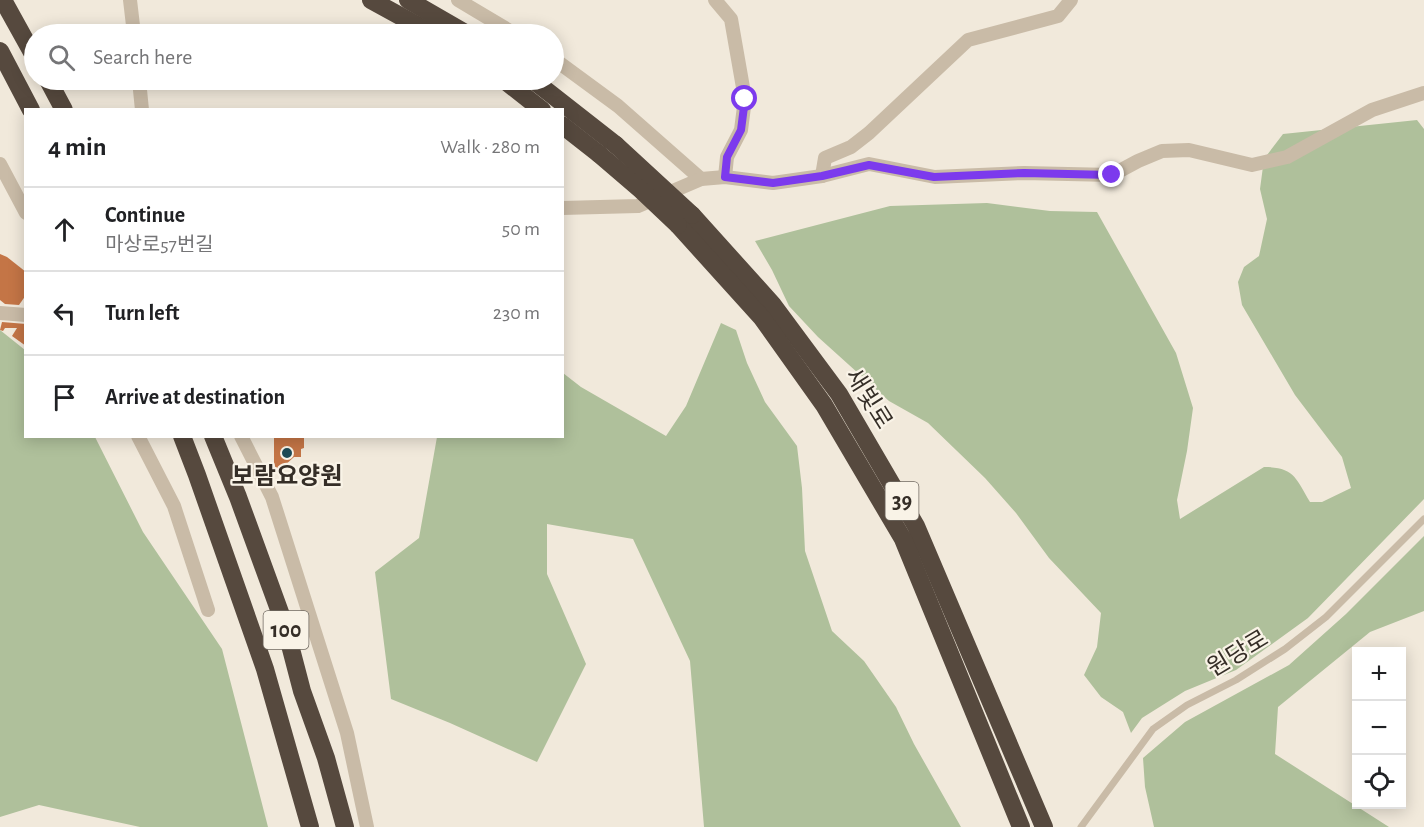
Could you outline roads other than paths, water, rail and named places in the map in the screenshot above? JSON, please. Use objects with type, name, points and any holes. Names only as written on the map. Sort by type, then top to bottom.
[{"type":"highway","points":[[3,0],[24,38]]},
{"type":"highway","points":[[371,0],[414,24]]},
{"type":"highway","points":[[408,0],[449,24]]},
{"type":"highway","points":[[0,51],[29,108]]},
{"type":"highway","points":[[53,90],[63,108]]},
{"type":"highway","points":[[517,90],[539,108]]},
{"type":"highway","name":"새빛로","points":[[546,90],[616,145],[685,220],[772,305],[839,394],[916,526],[1044,827]]},
{"type":"highway","name":"새빛로","points":[[564,127],[641,190],[685,220],[762,318],[824,405],[903,539],[1021,827]]},
{"type":"highway","name":"100","points":[[183,438],[265,669],[310,827]]},
{"type":"highway","name":"100","points":[[214,438],[285,626],[302,691],[326,758],[345,827]]},
{"type":"street","points":[[130,0],[133,24]]},
{"type":"street","points":[[458,0],[498,24]]},
{"type":"street","points":[[715,0],[731,19],[745,99],[741,130],[727,157],[725,177]]},
{"type":"street","points":[[822,176],[825,158],[851,147],[870,133],[968,40],[1058,16],[1071,0]]},
{"type":"street","points":[[564,66],[618,106],[701,179]]},
{"type":"street","points":[[140,90],[142,108]]},
{"type":"street","points":[[564,208],[638,206],[701,179],[725,177],[773,183],[822,176],[869,165],[934,177],[1024,173],[1112,175],[1138,160],[1162,151],[1189,150],[1252,165],[1287,157],[1372,110],[1424,93]]},
{"type":"street","points":[[0,164],[24,209]]},
{"type":"street","points":[[0,313],[24,315]]},
{"type":"street","points":[[139,438],[174,506],[208,610]]},
{"type":"street","points":[[242,438],[272,497],[347,733],[367,827]]},
{"type":"lane","name":"원당로","points":[[1081,827],[1153,729],[1187,705],[1236,680],[1275,655],[1326,617],[1424,519]]},
{"type":"place","name":"보람요양원","points":[[287,453]]}]
